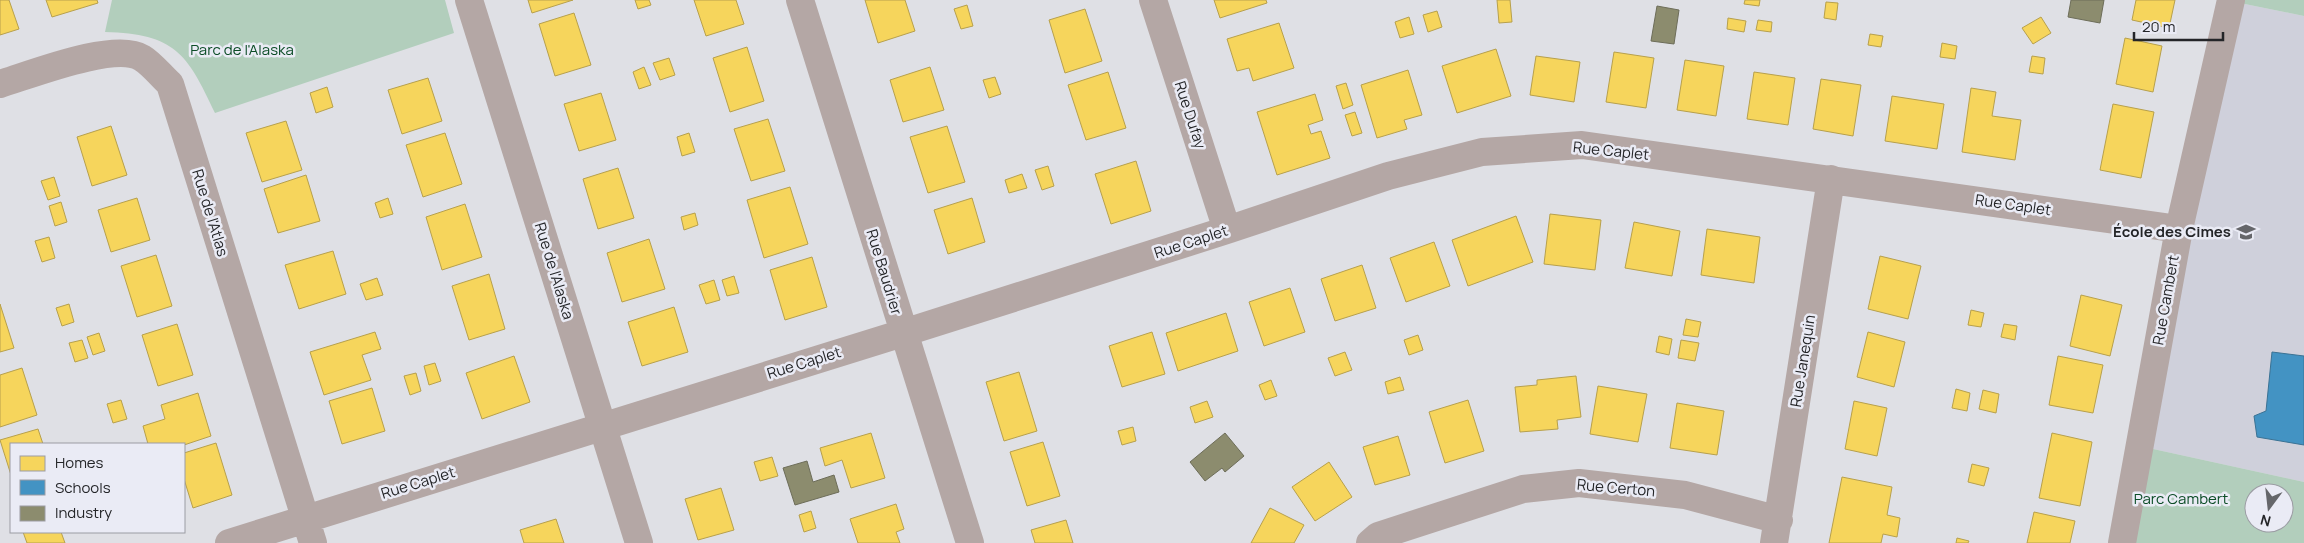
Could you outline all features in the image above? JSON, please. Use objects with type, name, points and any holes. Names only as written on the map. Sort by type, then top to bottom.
[{"type":"street","name":"Rue de l'Alaska","points":[[469,0],[639,543]]},
{"type":"street","name":"Rue Baudrier","points":[[800,0],[970,543]]},
{"type":"street","name":"Rue Dufay","points":[[1153,0],[1227,230]]},
{"type":"street","name":"Rue Cambert","points":[[2122,543],[2179,229],[2231,0]]},
{"type":"street","name":"Rue de l'Atlas","points":[[0,84],[77,61],[118,52],[141,57],[170,84],[309,531]]},
{"type":"street","name":"Rue Caplet","points":[[229,543],[309,531],[602,425],[903,333],[1227,230],[1388,176],[1482,152],[1582,145],[2179,229]]},
{"type":"street","name":"Rue Janequin","points":[[1777,531],[1831,179]]},
{"type":"street","name":"Rue Certon","points":[[1370,543],[1378,536],[1523,489],[1579,483],[1685,495],[1777,531]]},
{"type":"shaded area","name":"École des Cimes","points":[[2235,2],[2304,16],[2304,482],[2144,447]]},
{"type":"green space","name":"Parc de l'Alaska","points":[[112,0],[445,0],[454,33],[215,113],[196,75],[176,51],[148,37],[105,32]]},
{"type":"green space","points":[[2235,0],[2304,0],[2304,16],[2235,2]]},
{"type":"green space","name":"Parc Cambert","points":[[2144,447],[2304,482],[2304,543],[2127,543]]},
{"type":"building: Homes","points":[[0,0],[9,0],[19,29],[0,35]]},
{"type":"building: Homes","points":[[46,0],[97,0],[98,3],[52,17]]},
{"type":"building: Homes","points":[[528,0],[573,0],[532,13]]},
{"type":"building: Homes","points":[[635,0],[649,0],[651,5],[638,9]]},
{"type":"building: Homes","points":[[694,0],[736,0],[744,24],[706,36]]},
{"type":"building: Homes","points":[[865,0],[905,0],[915,31],[878,43]]},
{"type":"building: Homes","points":[[1214,0],[1266,0],[1267,3],[1220,18]]},
{"type":"building: Homes","points":[[1497,0],[1510,0],[1512,22],[1499,23]]},
{"type":"building: Homes","points":[[1745,0],[1760,0],[1759,6],[1744,4]]},
{"type":"building: Homes","points":[[2136,0],[2175,0],[2169,28],[2132,20]]},
{"type":"building: Homes","points":[[1826,2],[1838,3],[1836,20],[1824,18]]},
{"type":"building: Homes","points":[[967,5],[973,26],[961,29],[954,9]]},
{"type":"building: Homes","points":[[1085,9],[1102,61],[1065,73],[1049,20]]},
{"type":"building: Homes","points":[[1437,11],[1442,27],[1428,32],[1423,15]]},
{"type":"building: Homes","points":[[574,13],[591,65],[555,76],[539,24]]},
{"type":"building: Homes","points":[[1409,17],[1414,34],[1400,38],[1395,22]]},
{"type":"building: Homes","points":[[2041,17],[2051,33],[2033,44],[2022,28]]},
{"type":"building: Homes","points":[[1728,18],[1746,21],[1744,32],[1727,29]]},
{"type":"building: Homes","points":[[1758,20],[1772,22],[1771,32],[1756,30]]},
{"type":"building: Homes","points":[[1279,23],[1294,68],[1253,81],[1249,68],[1237,71],[1227,39]]},
{"type":"building: Homes","points":[[1870,34],[1883,36],[1881,47],[1868,45]]},
{"type":"building: Homes","points":[[2125,38],[2162,46],[2153,92],[2116,84]]},
{"type":"building: Homes","points":[[1942,43],[1957,46],[1955,59],[1940,57]]},
{"type":"building: Homes","points":[[747,47],[764,101],[730,112],[713,58]]},
{"type":"building: Homes","points":[[1496,49],[1511,96],[1457,113],[1442,66]]},
{"type":"building: Homes","points":[[1614,52],[1654,58],[1646,108],[1606,102]]},
{"type":"building: Homes","points":[[1536,56],[1580,62],[1574,102],[1530,95]]},
{"type":"building: Homes","points":[[2032,56],[2045,58],[2043,74],[2029,72]]},
{"type":"building: Homes","points":[[669,58],[675,75],[660,80],[653,63]]},
{"type":"building: Homes","points":[[1685,60],[1724,66],[1716,116],[1677,110]]},
{"type":"building: Homes","points":[[644,67],[651,85],[639,89],[633,72]]},
{"type":"building: Homes","points":[[930,67],[944,110],[903,122],[890,80]]},
{"type":"building: Homes","points":[[1408,70],[1422,115],[1404,120],[1407,129],[1377,138],[1361,85]]},
{"type":"building: Homes","points":[[1108,72],[1126,128],[1086,140],[1068,85]]},
{"type":"building: Homes","points":[[1754,72],[1795,78],[1788,125],[1747,119]]},
{"type":"building: Homes","points":[[995,77],[1001,94],[989,98],[983,80]]},
{"type":"building: Homes","points":[[428,78],[442,121],[402,134],[388,90]]},
{"type":"building: Homes","points":[[1821,79],[1861,85],[1853,136],[1813,129]]},
{"type":"building: Homes","points":[[1346,83],[1353,105],[1343,109],[1336,86]]},
{"type":"building: Homes","points":[[327,87],[333,107],[316,113],[310,93]]},
{"type":"building: Homes","points":[[1971,88],[1996,92],[1992,116],[2021,120],[2015,160],[1962,152]]},
{"type":"building: Homes","points":[[601,93],[616,140],[579,151],[564,104]]},
{"type":"building: Homes","points":[[1315,94],[1323,120],[1308,125],[1311,134],[1321,131],[1330,158],[1277,175],[1257,112]]},
{"type":"building: Homes","points":[[1892,96],[1944,104],[1937,149],[1885,141]]},
{"type":"building: Homes","points":[[2113,104],[2154,112],[2141,178],[2100,170]]},
{"type":"building: Homes","points":[[1355,112],[1362,133],[1352,136],[1345,115]]},
{"type":"building: Homes","points":[[768,119],[785,171],[751,181],[734,129]]},
{"type":"building: Homes","points":[[286,121],[302,170],[262,182],[246,133]]},
{"type":"building: Homes","points":[[111,126],[127,175],[92,186],[77,137]]},
{"type":"building: Homes","points":[[947,126],[965,182],[928,193],[910,137]]},
{"type":"building: Homes","points":[[445,133],[462,184],[423,197],[406,145]]},
{"type":"building: Homes","points":[[689,133],[695,152],[682,156],[677,137]]},
{"type":"building: Homes","points":[[1136,161],[1151,211],[1111,224],[1095,174]]},
{"type":"building: Homes","points":[[1048,166],[1054,186],[1042,190],[1035,170]]},
{"type":"building: Homes","points":[[618,168],[634,218],[598,229],[583,179]]},
{"type":"building: Homes","points":[[1022,174],[1027,188],[1009,193],[1005,180]]},
{"type":"building: Homes","points":[[306,175],[320,221],[278,233],[264,189]]},
{"type":"building: Homes","points":[[54,177],[60,196],[48,200],[41,181]]},
{"type":"building: Homes","points":[[790,187],[808,244],[764,258],[747,200]]},
{"type":"building: Homes","points":[[137,198],[150,240],[111,252],[98,210]]},
{"type":"building: Homes","points":[[388,198],[393,214],[380,218],[375,203]]},
{"type":"building: Homes","points":[[972,198],[985,242],[948,254],[934,210]]},
{"type":"building: Homes","points":[[61,202],[67,222],[55,226],[49,206]]},
{"type":"building: Homes","points":[[465,204],[482,257],[442,270],[426,217]]},
{"type":"building: Homes","points":[[695,213],[698,225],[684,230],[681,217]]},
{"type":"building: Homes","points":[[1550,214],[1601,220],[1595,270],[1544,264]]},
{"type":"building: Homes","points":[[1516,216],[1533,262],[1468,286],[1452,240]]},
{"type":"building: Homes","points":[[1634,222],[1680,231],[1672,276],[1625,268]]},
{"type":"building: Homes","points":[[1707,229],[1760,237],[1754,283],[1701,275]]},
{"type":"building: Homes","points":[[49,237],[55,258],[42,262],[35,241]]},
{"type":"building: Homes","points":[[649,239],[665,289],[622,302],[607,253]]},
{"type":"building: Homes","points":[[1434,242],[1450,286],[1406,302],[1390,258]]},
{"type":"building: Homes","points":[[333,251],[346,294],[299,309],[285,265]]},
{"type":"building: Homes","points":[[156,255],[172,306],[137,317],[121,266]]},
{"type":"building: Homes","points":[[1880,256],[1921,266],[1908,319],[1868,309]]},
{"type":"building: Homes","points":[[812,257],[827,307],[785,320],[770,270]]},
{"type":"building: Homes","points":[[1362,265],[1376,308],[1335,321],[1321,279]]},
{"type":"building: Homes","points":[[489,274],[505,329],[469,340],[452,286]]},
{"type":"building: Homes","points":[[734,276],[739,293],[727,296],[722,280]]},
{"type":"building: Homes","points":[[377,278],[383,295],[366,300],[360,284]]},
{"type":"building: Homes","points":[[714,280],[720,300],[706,304],[699,285]]},
{"type":"building: Homes","points":[[1290,288],[1305,332],[1264,346],[1249,302]]},
{"type":"building: Homes","points":[[2081,295],[2122,305],[2110,356],[2070,346]]},
{"type":"building: Homes","points":[[0,304],[14,348],[0,352]]},
{"type":"building: Homes","points":[[69,304],[74,322],[62,326],[56,308]]},
{"type":"building: Homes","points":[[674,307],[688,352],[642,366],[628,322]]},
{"type":"building: Homes","points":[[1971,310],[1984,313],[1981,327],[1968,325]]},
{"type":"building: Homes","points":[[1226,313],[1238,351],[1178,371],[1166,333]]},
{"type":"building: Homes","points":[[1686,319],[1701,322],[1698,337],[1683,335]]},
{"type":"building: Homes","points":[[177,324],[193,375],[158,386],[142,335]]},
{"type":"building: Homes","points":[[2004,324],[2017,326],[2015,340],[2001,337]]},
{"type":"building: Homes","points":[[375,332],[381,349],[362,355],[371,380],[324,395],[310,352]]},
{"type":"building: Homes","points":[[1152,332],[1165,374],[1122,387],[1109,346]]},
{"type":"building: Homes","points":[[1868,332],[1905,342],[1894,387],[1857,377]]},
{"type":"building: Homes","points":[[99,333],[105,351],[93,355],[87,337]]},
{"type":"building: Homes","points":[[1418,335],[1423,350],[1409,355],[1404,340]]},
{"type":"building: Homes","points":[[1659,336],[1672,339],[1669,355],[1656,352]]},
{"type":"building: Homes","points":[[82,340],[88,358],[75,362],[69,343]]},
{"type":"building: Homes","points":[[1681,340],[1699,343],[1695,361],[1678,358]]},
{"type":"building: Homes","points":[[1345,352],[1352,370],[1335,376],[1328,358]]},
{"type":"building: Homes","points":[[514,356],[530,402],[482,419],[466,373]]},
{"type":"building: Homes","points":[[2058,356],[2103,365],[2093,413],[2049,405]]},
{"type":"building: Homes","points":[[435,363],[441,381],[429,385],[424,366]]},
{"type":"building: Homes","points":[[22,368],[37,415],[0,427],[0,375]]},
{"type":"building: Homes","points":[[1019,372],[1037,431],[1004,441],[986,382]]},
{"type":"building: Homes","points":[[416,373],[421,391],[410,395],[404,376]]},
{"type":"building: Homes","points":[[1576,376],[1581,417],[1557,420],[1558,429],[1520,432],[1515,387],[1537,385],[1537,380]]},
{"type":"building: Homes","points":[[1400,377],[1404,390],[1388,394],[1385,382]]},
{"type":"building: Homes","points":[[1271,380],[1277,396],[1265,400],[1259,385]]},
{"type":"building: Homes","points":[[1598,386],[1647,394],[1638,442],[1590,434]]},
{"type":"building: Homes","points":[[372,388],[385,431],[342,444],[329,401]]},
{"type":"building: Homes","points":[[1956,389],[1970,393],[1967,411],[1952,408]]},
{"type":"building: Homes","points":[[1983,390],[1999,394],[1996,413],[1979,409]]},
{"type":"building: Homes","points":[[198,393],[211,436],[185,445],[185,443],[148,443],[143,426],[165,419],[161,405]]},
{"type":"building: Homes","points":[[121,400],[127,419],[113,423],[107,404]]},
{"type":"building: Homes","points":[[1468,400],[1484,451],[1445,463],[1429,412]]},
{"type":"building: Homes","points":[[1207,401],[1213,417],[1195,423],[1190,407]]},
{"type":"building: Homes","points":[[1854,401],[1887,408],[1877,456],[1845,449]]},
{"type":"building: Homes","points":[[1677,403],[1724,411],[1717,455],[1670,448]]},
{"type":"building: Homes","points":[[1133,427],[1136,441],[1122,445],[1118,431]]},
{"type":"building: Homes","points":[[38,429],[43,443],[10,443],[10,472],[0,440]]},
{"type":"building: Homes","points":[[871,433],[885,478],[851,488],[842,460],[825,466],[820,448]]},
{"type":"building: Homes","points":[[2052,433],[2092,442],[2080,506],[2039,498]]},
{"type":"building: Homes","points":[[1398,436],[1410,475],[1375,485],[1363,447]]},
{"type":"building: Homes","points":[[1043,442],[1060,496],[1027,506],[1010,452]]},
{"type":"building: Homes","points":[[216,443],[232,495],[193,508],[185,482],[185,453]]},
{"type":"building: Homes","points":[[772,457],[778,476],[760,481],[754,462]]},
{"type":"building: Homes","points":[[1329,462],[1352,497],[1315,521],[1292,487]]},
{"type":"building: Homes","points":[[1972,464],[1989,468],[1984,486],[1968,482]]},
{"type":"building: Homes","points":[[1842,477],[1892,487],[1887,515],[1900,518],[1897,537],[1883,534],[1881,543],[1829,543]]},
{"type":"building: Homes","points":[[721,488],[734,530],[698,540],[685,499]]},
{"type":"building: Homes","points":[[896,504],[904,529],[896,532],[900,543],[858,543],[850,519]]},
{"type":"building: Homes","points":[[1270,508],[1304,525],[1294,543],[1251,543]]},
{"type":"building: Homes","points":[[811,511],[816,528],[804,532],[799,515]]},
{"type":"building: Homes","points":[[2034,512],[2075,521],[2070,543],[2027,543]]},
{"type":"building: Homes","points":[[556,519],[564,543],[524,543],[520,530]]},
{"type":"building: Homes","points":[[1066,520],[1073,543],[1035,543],[1031,530]]},
{"type":"building: Homes","points":[[23,533],[61,533],[65,543],[27,543]]},
{"type":"building: Homes","points":[[1957,538],[1969,541],[1968,543],[1956,543]]},
{"type":"building: Schools","points":[[2272,352],[2304,356],[2304,445],[2257,437],[2254,416],[2266,411]]},
{"type":"building: Industry","points":[[2071,0],[2104,0],[2100,23],[2068,17]]},
{"type":"building: Industry","points":[[1657,6],[1679,10],[1674,44],[1651,41]]},
{"type":"building: Industry","points":[[1225,433],[1244,456],[1225,472],[1222,468],[1205,481],[1190,462]]},
{"type":"building: Industry","points":[[807,461],[813,482],[834,475],[839,492],[795,505],[783,468]]},
{"type":"place","name":"École des Cimes","points":[[2246,232]]}]
